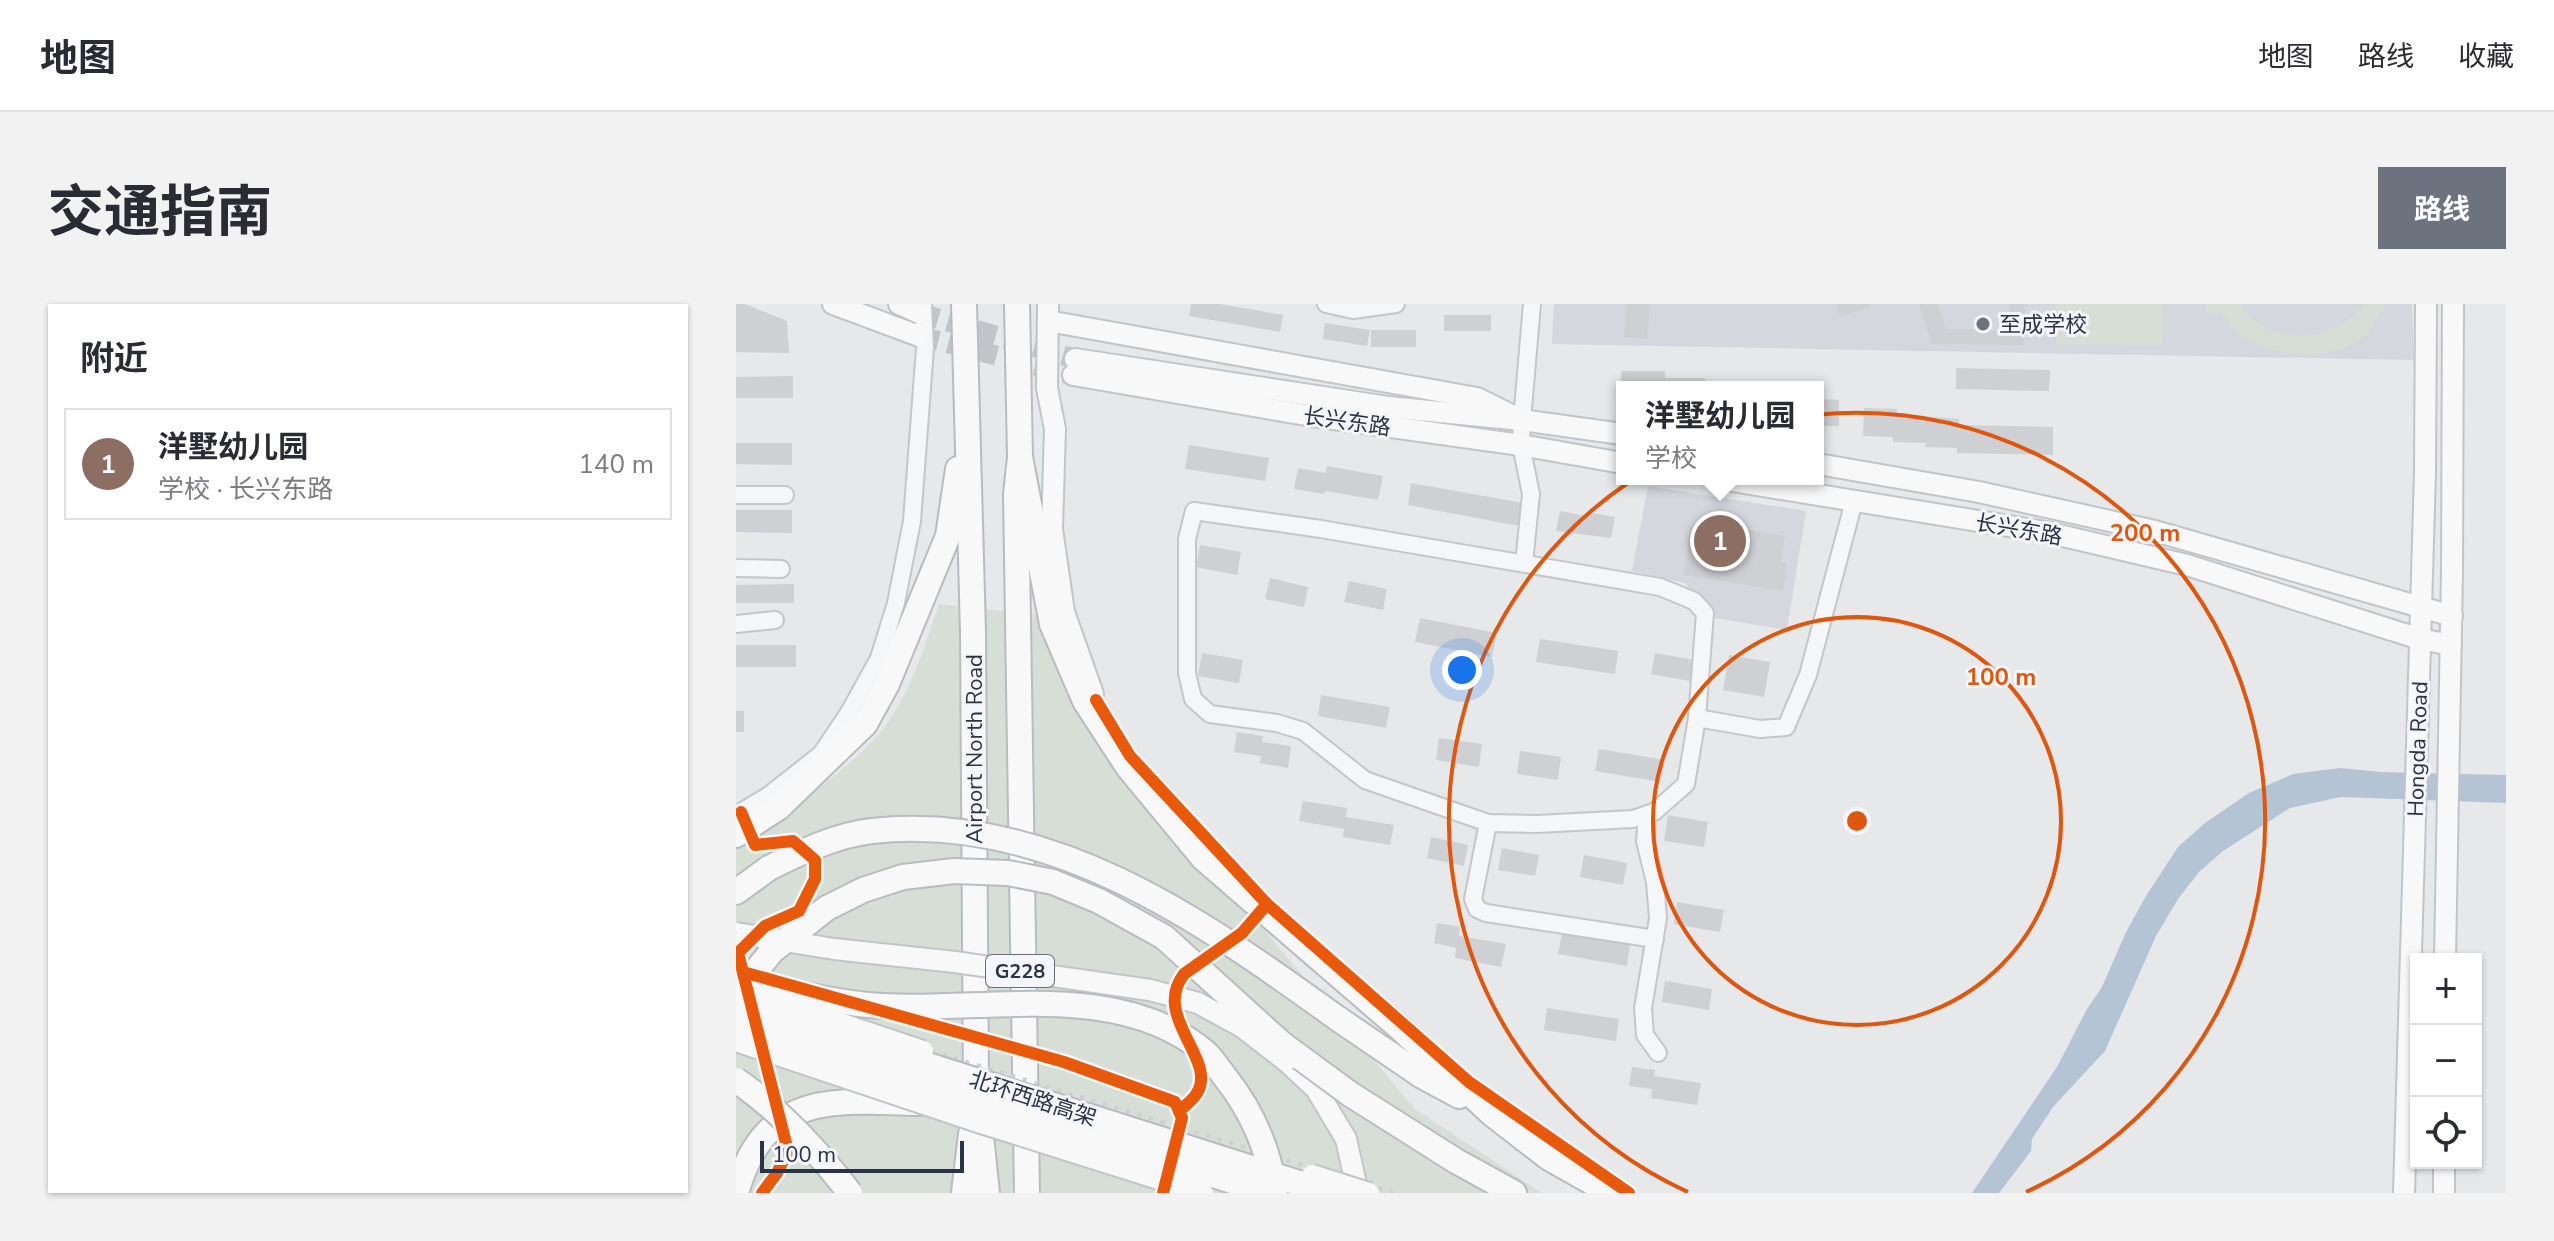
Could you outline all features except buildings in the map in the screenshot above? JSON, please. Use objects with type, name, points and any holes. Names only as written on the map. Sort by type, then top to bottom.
[{"type":"highway","name":"Airport North Road","points":[[964,304],[973,632],[976,1088],[987,1193]]},
{"type":"highway","name":"Airport North Road","points":[[1017,304],[1020,457],[1016,494],[1027,1193]]},
{"type":"highway","points":[[736,835],[778,808],[865,724],[887,684],[948,536],[968,403]]},
{"type":"highway","points":[[1020,457],[1052,624],[1085,701],[1128,767],[1204,859],[1401,1029],[1492,1114],[1549,1158],[1611,1193]]},
{"type":"highway","points":[[736,892],[769,868],[813,847],[870,831],[938,828],[1043,850],[1094,868],[1170,905],[1237,946],[1422,1076],[1492,1114]]},
{"type":"highway","points":[[736,996],[772,951],[827,908],[863,890],[903,877],[954,871],[1008,873],[1053,882],[1099,901],[1164,937],[1282,1044],[1350,1094],[1456,1161],[1514,1193]]},
{"type":"highway","points":[[736,980],[868,1005],[1072,1004],[1163,1025],[1206,1054],[1241,1098],[1263,1142],[1272,1193]]},
{"type":"highway","name":"北环西路高架","points":[[736,1004],[1330,1193]]},
{"type":"highway","name":"北环西路高架","points":[[736,1024],[1272,1193]]},
{"type":"highway","points":[[736,1080],[768,1102],[829,1165],[850,1193]]},
{"type":"highway","points":[[964,1193],[976,1088]]},
{"type":"highway","points":[[973,1193],[976,1088]]},
{"type":"highway","points":[[736,1193],[744,1166],[763,1136],[780,1120],[810,1106],[843,1101],[921,1103]]},
{"type":"main road","points":[[833,304],[919,336]]},
{"type":"main road","points":[[899,304],[921,308]]},
{"type":"main road","name":"Hongda Road","points":[[2404,1193],[2421,607],[2426,304]]},
{"type":"main road","name":"Hongda Road","points":[[2445,953],[2452,616],[2453,304]]},
{"type":"main road","points":[[1110,739],[1064,612],[1052,529],[1055,429],[1047,388],[1048,313],[1477,398],[1522,420]]},
{"type":"main road","name":"长兴东路","points":[[1616,433],[1074,367],[1312,416],[1521,445],[1616,462]]},
{"type":"main road","name":"长兴东路","points":[[1824,465],[1979,492],[2155,531],[2452,616]]},
{"type":"main road","name":"长兴东路","points":[[1757,485],[2046,532],[2187,565],[2420,639],[2451,645]]},
{"type":"main road","name":"G228","points":[[736,933],[834,949],[969,964],[1150,990],[1198,1003],[1242,1027],[1316,1089],[1346,1139],[1358,1193]]},
{"type":"main road","points":[[736,989],[997,1076],[1369,1193]]},
{"type":"main road","points":[[736,1041],[1203,1193]]},
{"type":"main road","points":[[2444,1169],[2444,1193]]},
{"type":"street","points":[[1326,304],[1353,310],[1396,304]]},
{"type":"street","points":[[1524,563],[1531,494],[1521,445],[1532,304]]},
{"type":"street","points":[[736,815],[769,795],[821,754],[848,714],[879,658],[896,603],[912,521],[925,348],[921,308]]},
{"type":"street","points":[[736,495],[785,495]]},
{"type":"street","points":[[1697,718],[1760,729],[1786,727],[1808,675],[1854,501]]},
{"type":"street","points":[[1194,511],[1524,563],[1660,587],[1694,601],[1705,613],[1697,718],[1686,784],[1654,812],[1633,819],[1488,823],[1365,780],[1303,731],[1277,723],[1210,714],[1193,699],[1187,673],[1187,539],[1194,511]]},
{"type":"street","points":[[736,568],[781,569]]},
{"type":"street","points":[[736,624],[775,620]]},
{"type":"street","points":[[1647,814],[1645,841],[1655,882],[1658,918],[1643,1008],[1645,1035],[1658,1053]]},
{"type":"street","points":[[1488,823],[1473,899],[1477,909],[1486,913],[1655,939]]},
{"type":"shaded area","name":"至成学校","points":[[1554,304],[2412,304],[2414,360],[1552,344]]},
{"type":"shaded area","points":[[2056,304],[2163,304],[2162,345],[2056,344]]},
{"type":"shaded area","points":[[2206,304],[2240,304],[2252,319],[2267,329],[2301,336],[2336,327],[2364,304],[2386,304],[2368,332],[2351,345],[2336,351],[2301,354],[2266,348],[2251,341],[2235,330],[2221,313],[2206,313]]},
{"type":"shaded area","points":[[1648,486],[1806,511],[1787,630],[1715,618],[1685,583],[1632,571]]},
{"type":"shaded area","points":[[939,604],[1041,615],[1069,681],[1194,867],[1266,932],[1415,1109],[1542,1193],[736,1193],[736,844],[821,786],[874,739],[905,695]]},
{"type":"water","points":[[2340,768],[2506,775],[2506,803],[2341,797],[2290,808],[2223,851],[2199,872],[2156,936],[2105,1051],[2053,1107],[2032,1139],[2031,1151],[1999,1193],[1972,1193],[2057,1067],[2102,987],[2126,932],[2178,847],[2205,823],[2249,793],[2293,774]]},
{"type":"tunnel","points":[[919,313],[1075,359]]},
{"type":"tunnel","points":[[919,336],[1073,375]]},
{"type":"railway","points":[[736,991],[1394,1193]]},
{"type":"railway","points":[[736,1014],[1120,1135],[1317,1193]]},
{"type":"cycle path","points":[[1096,700],[1130,756],[1267,904],[1469,1082],[1629,1193]]},
{"type":"cycle path","points":[[741,812],[755,845],[793,841],[815,860],[815,879],[799,911],[765,926],[738,953],[788,1151],[762,1193]]},
{"type":"cycle path","points":[[1179,1111],[1195,1096],[1201,1080],[1199,1066],[1179,1022],[1175,1006],[1176,990],[1184,974],[1242,933],[1267,904]]},
{"type":"cycle path","points":[[743,972],[1064,1062],[1175,1102],[1182,1118],[1163,1193]]},
{"type":"place","name":"至成学校","points":[[1983,324]]},
{"type":"place","name":"洋墅幼儿园","points":[[1720,541]]}]
